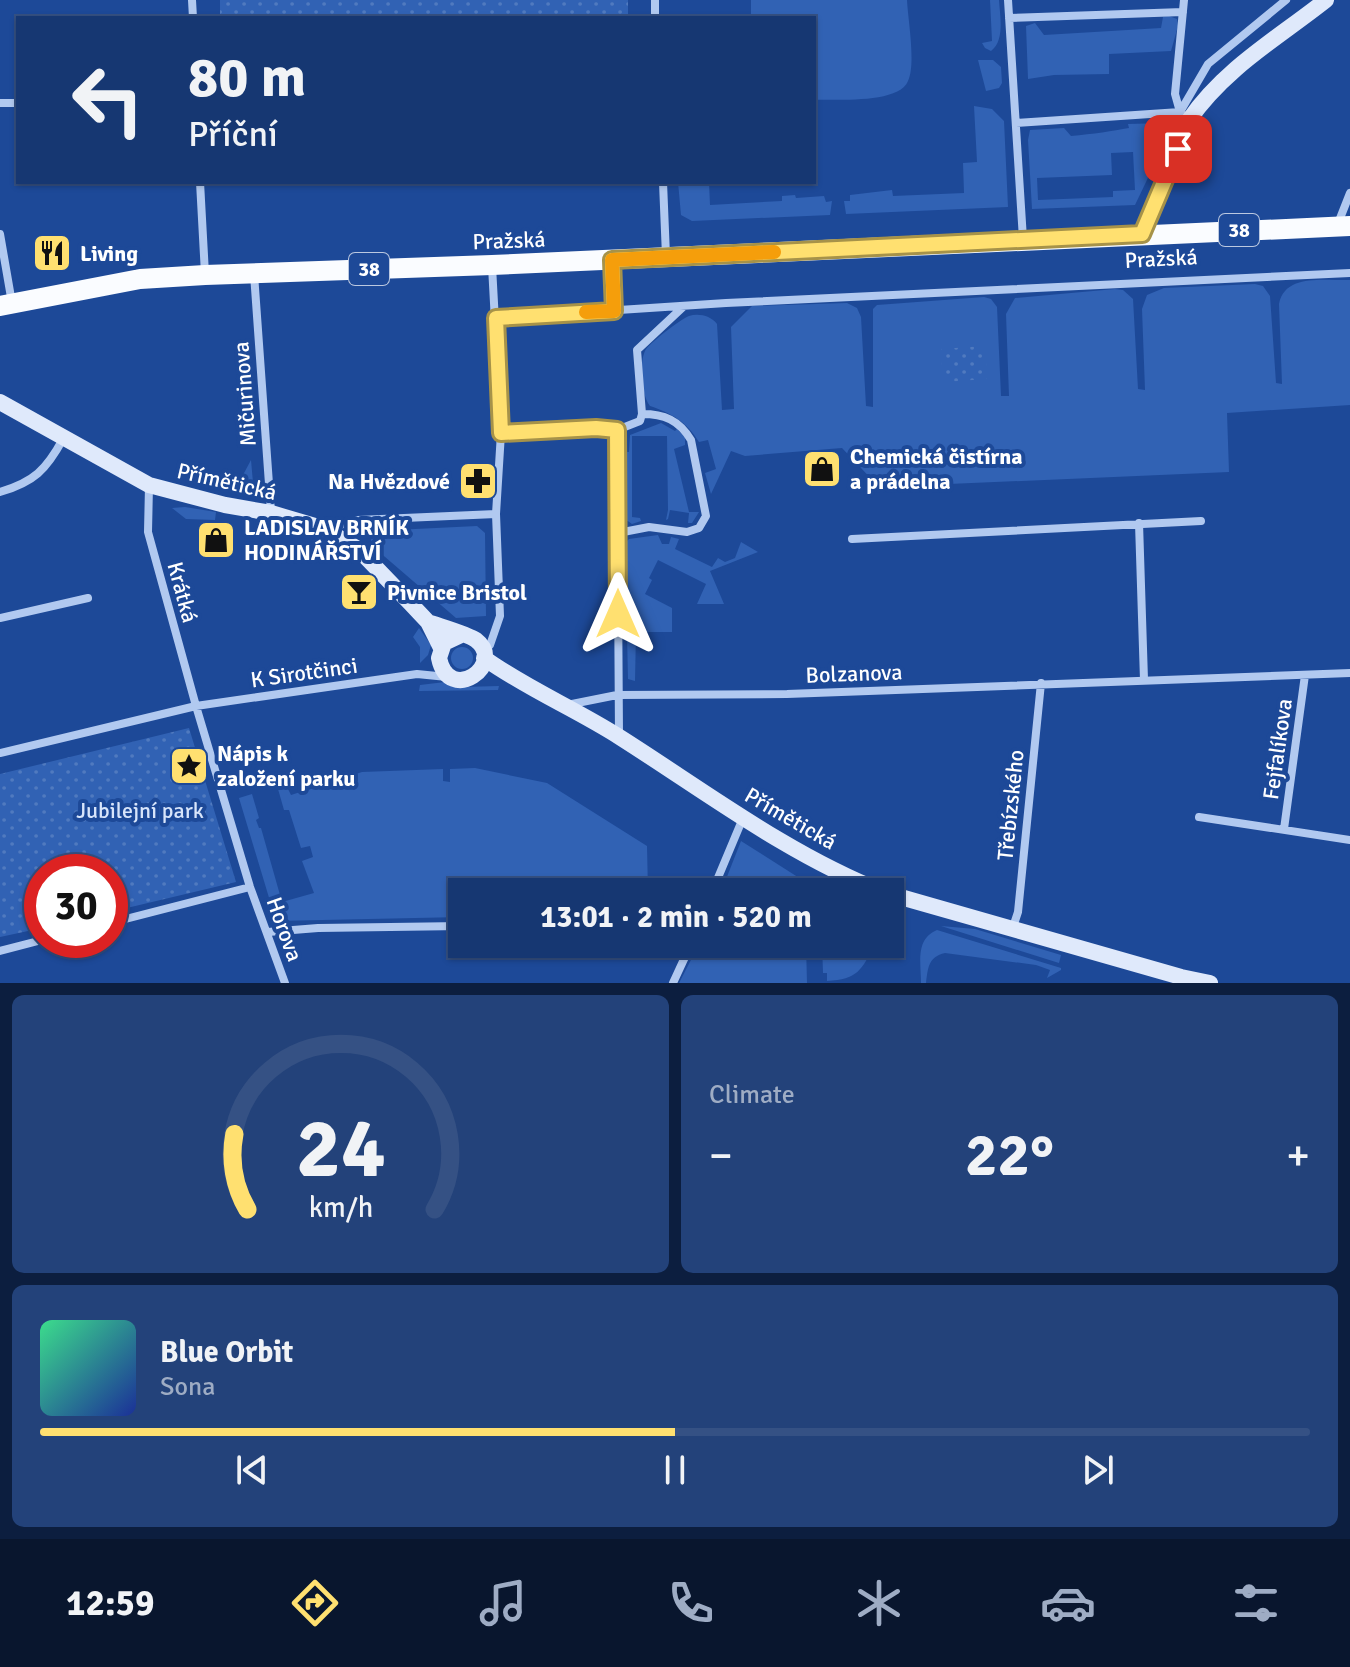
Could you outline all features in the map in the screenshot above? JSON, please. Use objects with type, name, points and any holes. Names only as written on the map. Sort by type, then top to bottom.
[{"type":"main road","points":[[1142,234],[1151,215],[1181,116],[1225,77],[1326,0]]},
{"type":"main road","name":"Pražská","points":[[6,304],[140,279],[205,275],[612,260],[1344,226]]},
{"type":"main road","name":"Přímětická","points":[[0,402],[149,485],[225,505],[271,513],[325,529],[358,549],[428,622],[440,653]]},
{"type":"main road","name":"Přímětická","points":[[428,622],[461,635]]},
{"type":"main road","points":[[461,635],[475,639],[484,655],[479,673],[472,678],[457,680],[444,672],[440,653],[449,639],[461,635]]},
{"type":"main road","name":"Přímětická","points":[[484,655],[515,680],[566,705],[743,817],[854,878]]},
{"type":"main road","name":"Přímětická","points":[[472,678],[515,680]]},
{"type":"main road","points":[[904,898],[1210,983]]},
{"type":"street","points":[[1008,0],[1023,241]]},
{"type":"street","points":[[1181,116],[1175,94],[1184,0]]},
{"type":"street","points":[[1181,116],[1208,64],[1286,0]]},
{"type":"street","points":[[1009,18],[1183,12]]},
{"type":"street","points":[[1016,123],[1181,116]]},
{"type":"street","points":[[200,184],[205,275]]},
{"type":"street","points":[[663,184],[666,257]]},
{"type":"street","points":[[1344,226],[1350,193]]},
{"type":"street","points":[[0,234],[6,304]]},
{"type":"street","points":[[612,260],[614,311]]},
{"type":"street","points":[[484,655],[500,616],[496,514],[501,433],[492,265]]},
{"type":"street","name":"Mičurinova","points":[[253,273],[271,513]]},
{"type":"street","name":"Pražská","points":[[496,318],[1350,273]]},
{"type":"street","points":[[501,433],[596,428],[617,430],[640,421],[637,350],[684,307]]},
{"type":"street","points":[[618,533],[649,527],[687,532],[699,528],[706,516],[687,433],[666,416],[642,414]]},
{"type":"street","points":[[617,430],[619,736]]},
{"type":"street","points":[[0,492],[24,485],[37,476],[51,462],[63,439]]},
{"type":"street","name":"Krátká","points":[[149,485],[148,532],[196,706]]},
{"type":"street","points":[[325,529],[358,520],[496,514]]},
{"type":"street","points":[[852,539],[1201,521]]},
{"type":"street","points":[[1139,523],[1144,680]]},
{"type":"street","points":[[0,618],[88,598]]},
{"type":"street","name":"K Sirotčinci","points":[[417,674],[440,653]]},
{"type":"street","name":"Bolzanova","points":[[566,705],[617,695],[787,694],[1350,673]]},
{"type":"street","name":"K Sirotčinci","points":[[196,706],[417,674],[450,677]]},
{"type":"street","name":"Fejfalíkova","points":[[1284,829],[1305,675]]},
{"type":"street","name":"Třebízského","points":[[1012,930],[1018,912],[1041,683]]},
{"type":"street","points":[[0,752],[196,706],[250,887],[128,918]]},
{"type":"street","points":[[718,878],[743,817]]},
{"type":"street","name":"Fejfalíkova","points":[[1199,817],[1350,840]]},
{"type":"street","name":"Horova","points":[[250,887],[285,983]]},
{"type":"street","points":[[268,932],[448,926]]},
{"type":"street","points":[[0,951],[24,945]]},
{"type":"street","points":[[673,983],[685,958]]},
{"type":"green space","points":[[220,0],[628,0],[628,16],[220,16]]},
{"type":"green space","points":[[751,0],[907,0],[911,53],[908,81],[893,94],[880,97],[816,100],[816,16],[751,16]]},
{"type":"green space","points":[[990,0],[999,0],[1001,21],[998,41],[991,51],[982,43],[992,41]]},
{"type":"green space","points":[[1163,17],[1177,19],[1178,26],[1171,51],[1109,54],[1109,74],[1028,79],[1026,26],[1035,23],[1044,35],[1161,28]]},
{"type":"green space","points":[[978,60],[993,60],[1001,67],[1002,83],[999,88],[986,91]]},
{"type":"green space","points":[[974,106],[992,109],[1004,121],[1008,207],[846,214],[844,201],[850,201],[850,195],[892,190],[893,196],[964,193],[963,163],[977,162]]},
{"type":"green space","points":[[1164,123],[1169,134],[1135,205],[1032,209],[1030,130],[1064,128],[1071,136],[1129,128],[1128,124]],"holes":[[[1133,152],[1135,190],[1113,191],[1113,197],[1038,200],[1037,178],[1112,175],[1111,153]]]},
{"type":"green space","points":[[678,184],[709,184],[710,205],[782,201],[782,196],[795,195],[796,198],[824,196],[826,202],[832,201],[830,215],[692,221],[681,215]]},
{"type":"green space","points":[[1350,280],[1350,405],[1227,413],[1229,472],[879,487],[842,448],[745,456],[731,451],[711,494],[705,473],[716,469],[708,440],[699,442],[678,419],[650,406],[643,387],[642,364],[647,348],[685,318],[704,316],[717,324],[722,410],[734,409],[731,327],[752,306],[847,303],[857,308],[861,317],[866,406],[873,407],[873,309],[877,305],[984,297],[991,299],[997,307],[1001,396],[1009,396],[1006,314],[1015,298],[1115,289],[1123,290],[1133,299],[1138,389],[1145,390],[1142,309],[1147,295],[1164,288],[1255,284],[1263,286],[1270,296],[1276,383],[1282,384],[1279,304],[1283,294],[1289,287],[1307,281]]},
{"type":"green space","points":[[985,346],[987,379],[943,382],[941,349]]},
{"type":"green space","points":[[661,423],[675,431],[677,429],[685,437],[685,445],[674,449],[689,512],[699,512],[692,523],[688,523],[689,513],[670,510],[666,520],[667,436],[632,436],[632,517],[641,521],[632,524],[625,519],[625,452],[629,452],[630,435]]},
{"type":"green space","points":[[251,460],[254,494],[236,488]]},
{"type":"green space","points":[[172,508],[216,512],[215,520],[186,519]]},
{"type":"green space","points":[[477,526],[485,533],[486,616],[456,618],[370,544],[374,531]]},
{"type":"green space","points":[[658,535],[662,544],[669,544],[671,537],[679,539],[675,549],[712,567],[718,558],[725,562],[735,558],[741,542],[758,552],[710,571],[724,604],[697,604],[706,584],[658,560],[645,594],[672,608],[672,632],[636,632],[635,681],[628,679],[625,543],[629,539]]},
{"type":"green space","points":[[419,628],[431,645],[428,655],[420,663],[420,647],[413,637]]},
{"type":"green space","points":[[462,647],[470,650],[473,658],[470,666],[462,669],[454,666],[451,658],[454,650]]},
{"type":"green space","points":[[445,682],[462,687],[499,686],[498,690],[419,691],[420,685]]},
{"type":"green space","name":"Jubilejní park","points":[[189,728],[236,882],[128,908],[128,854],[24,854],[24,932],[0,937],[0,774]]},
{"type":"green space","points":[[475,768],[547,783],[647,846],[648,878],[448,878],[448,917],[276,921],[239,798],[252,794],[259,818],[256,820],[282,902],[314,893],[302,861],[313,857],[310,846],[301,848],[289,810],[284,810],[278,789],[287,787],[291,795],[362,772],[443,769],[443,781],[450,782],[450,769]]},
{"type":"green space","points":[[741,841],[799,878],[726,878]]},
{"type":"green space","points":[[941,926],[975,929],[1061,955],[1059,963]]},
{"type":"green space","points":[[937,930],[1061,970],[1047,978],[1050,970],[1036,965],[945,953],[932,960],[926,983],[921,983],[922,945]]},
{"type":"green space","points":[[692,958],[806,958],[807,983],[679,983]]},
{"type":"green space","points":[[822,958],[868,958],[852,976],[827,981],[827,973],[823,973]]},
{"type":"slow traffic","points":[[586,312],[614,311],[612,260],[774,252]]},
{"type":"place","name":"Living","points":[[52,253]]},
{"type":"place","name":"Chemická čistírna a prádelna","points":[[822,469]]},
{"type":"place","name":"Na Hvězdové","points":[[478,481]]},
{"type":"place","name":"LADISLAV BRNÍK HODINÁŘSTVÍ","points":[[216,540]]},
{"type":"place","name":"Pivnice Bristol","points":[[359,592]]},
{"type":"place","name":"Nápis k založení parku","points":[[189,766]]},
{"type":"route","points":[[618,614],[617,430],[596,428],[501,433],[496,318],[614,311],[612,260],[1142,234],[1178,149]]}]
